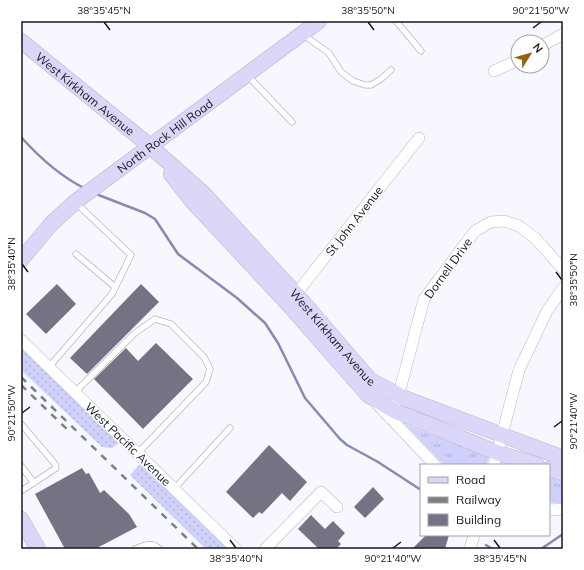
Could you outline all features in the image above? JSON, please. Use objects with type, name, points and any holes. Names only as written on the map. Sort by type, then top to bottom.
[{"type":"street","name":"North Rock Hill Road","points":[[23,254],[51,224],[103,180],[319,21]]},
{"type":"street","points":[[550,41],[563,34]]},
{"type":"street","name":"West Kirkham Avenue","points":[[21,41],[150,146],[192,201],[292,299],[370,380],[398,393],[404,398],[563,458]]},
{"type":"street","points":[[494,71],[510,64]]},
{"type":"street","name":"St John Avenue","points":[[292,299],[419,138]]},
{"type":"street","name":"Dornell Drive","points":[[395,411],[398,393],[424,299],[475,231],[491,222],[504,221],[519,226],[535,238],[563,268]]},
{"type":"street","points":[[496,459],[519,370],[547,311],[563,288]]},
{"type":"street","name":"West Kirkham Avenue","points":[[292,299],[368,395],[395,411],[496,459],[530,464]]},
{"type":"street","name":"West Pacific Avenue","points":[[21,340],[236,549]]},
{"type":"street","points":[[368,395],[434,464]]},
{"type":"street","points":[[550,469],[563,473]]},
{"type":"street","points":[[265,549],[321,492],[337,507]]},
{"type":"street","points":[[550,510],[563,509]]},
{"type":"street","points":[[23,525],[38,549]]},
{"type":"street","points":[[470,549],[474,536]]},
{"type":"lane","points":[[396,21],[421,51]]},
{"type":"lane","points":[[302,33],[329,53],[341,72],[353,81],[364,85],[371,85],[391,70]]},
{"type":"lane","points":[[247,75],[292,122]]},
{"type":"lane","points":[[49,367],[112,294],[131,256],[78,200]]},
{"type":"lane","points":[[76,254],[115,287]]},
{"type":"lane","points":[[75,392],[135,333],[155,318],[171,324],[204,356],[210,369],[206,382],[138,454]]},
{"type":"lane","points":[[21,424],[55,464],[56,468],[21,491]]},
{"type":"lane","points":[[174,489],[230,428]]},
{"type":"lane","points":[[21,466],[34,483]]},
{"type":"lane","points":[[135,549],[148,544],[154,544],[160,549]]},
{"type":"green space","points":[[21,347],[119,443],[112,448],[102,447],[21,370]]},
{"type":"green space","points":[[406,425],[489,457],[487,464],[443,464]]},
{"type":"green space","points":[[140,464],[229,549],[206,549],[130,475]]},
{"type":"green space","points":[[550,476],[563,480],[563,503],[550,503]]},
{"type":"building","points":[[57,284],[76,304],[46,334],[26,314]]},
{"type":"building","points":[[141,284],[159,302],[87,374],[70,358]]},
{"type":"building","points":[[156,343],[193,379],[143,429],[94,379],[126,348],[138,361]]},
{"type":"building","points":[[269,445],[307,482],[290,501],[282,493],[262,514],[259,512],[253,518],[226,492]]},
{"type":"building","points":[[82,468],[86,474],[89,473],[100,493],[104,490],[129,514],[137,527],[95,549],[65,549],[35,494]]},
{"type":"building","points":[[373,487],[384,499],[365,518],[354,507]]},
{"type":"building","points":[[311,515],[325,529],[333,521],[345,533],[338,541],[341,544],[336,549],[319,549],[298,529]]},
{"type":"building","points":[[425,536],[449,536],[445,549],[412,549]]},
{"type":"waterway","points":[[21,137],[50,166],[84,188]]},
{"type":"waterway","points":[[96,194],[145,213],[155,219],[178,254],[237,298],[265,323],[278,343],[305,398],[340,439],[347,445],[378,462],[420,489]]},
{"type":"waterway","points":[[541,549],[563,534]]},
{"type":"waterway","points":[[486,545],[492,549]]},
{"type":"railway","points":[[21,377],[198,549]]},
{"type":"railway","points":[[21,385],[71,433]]}]
